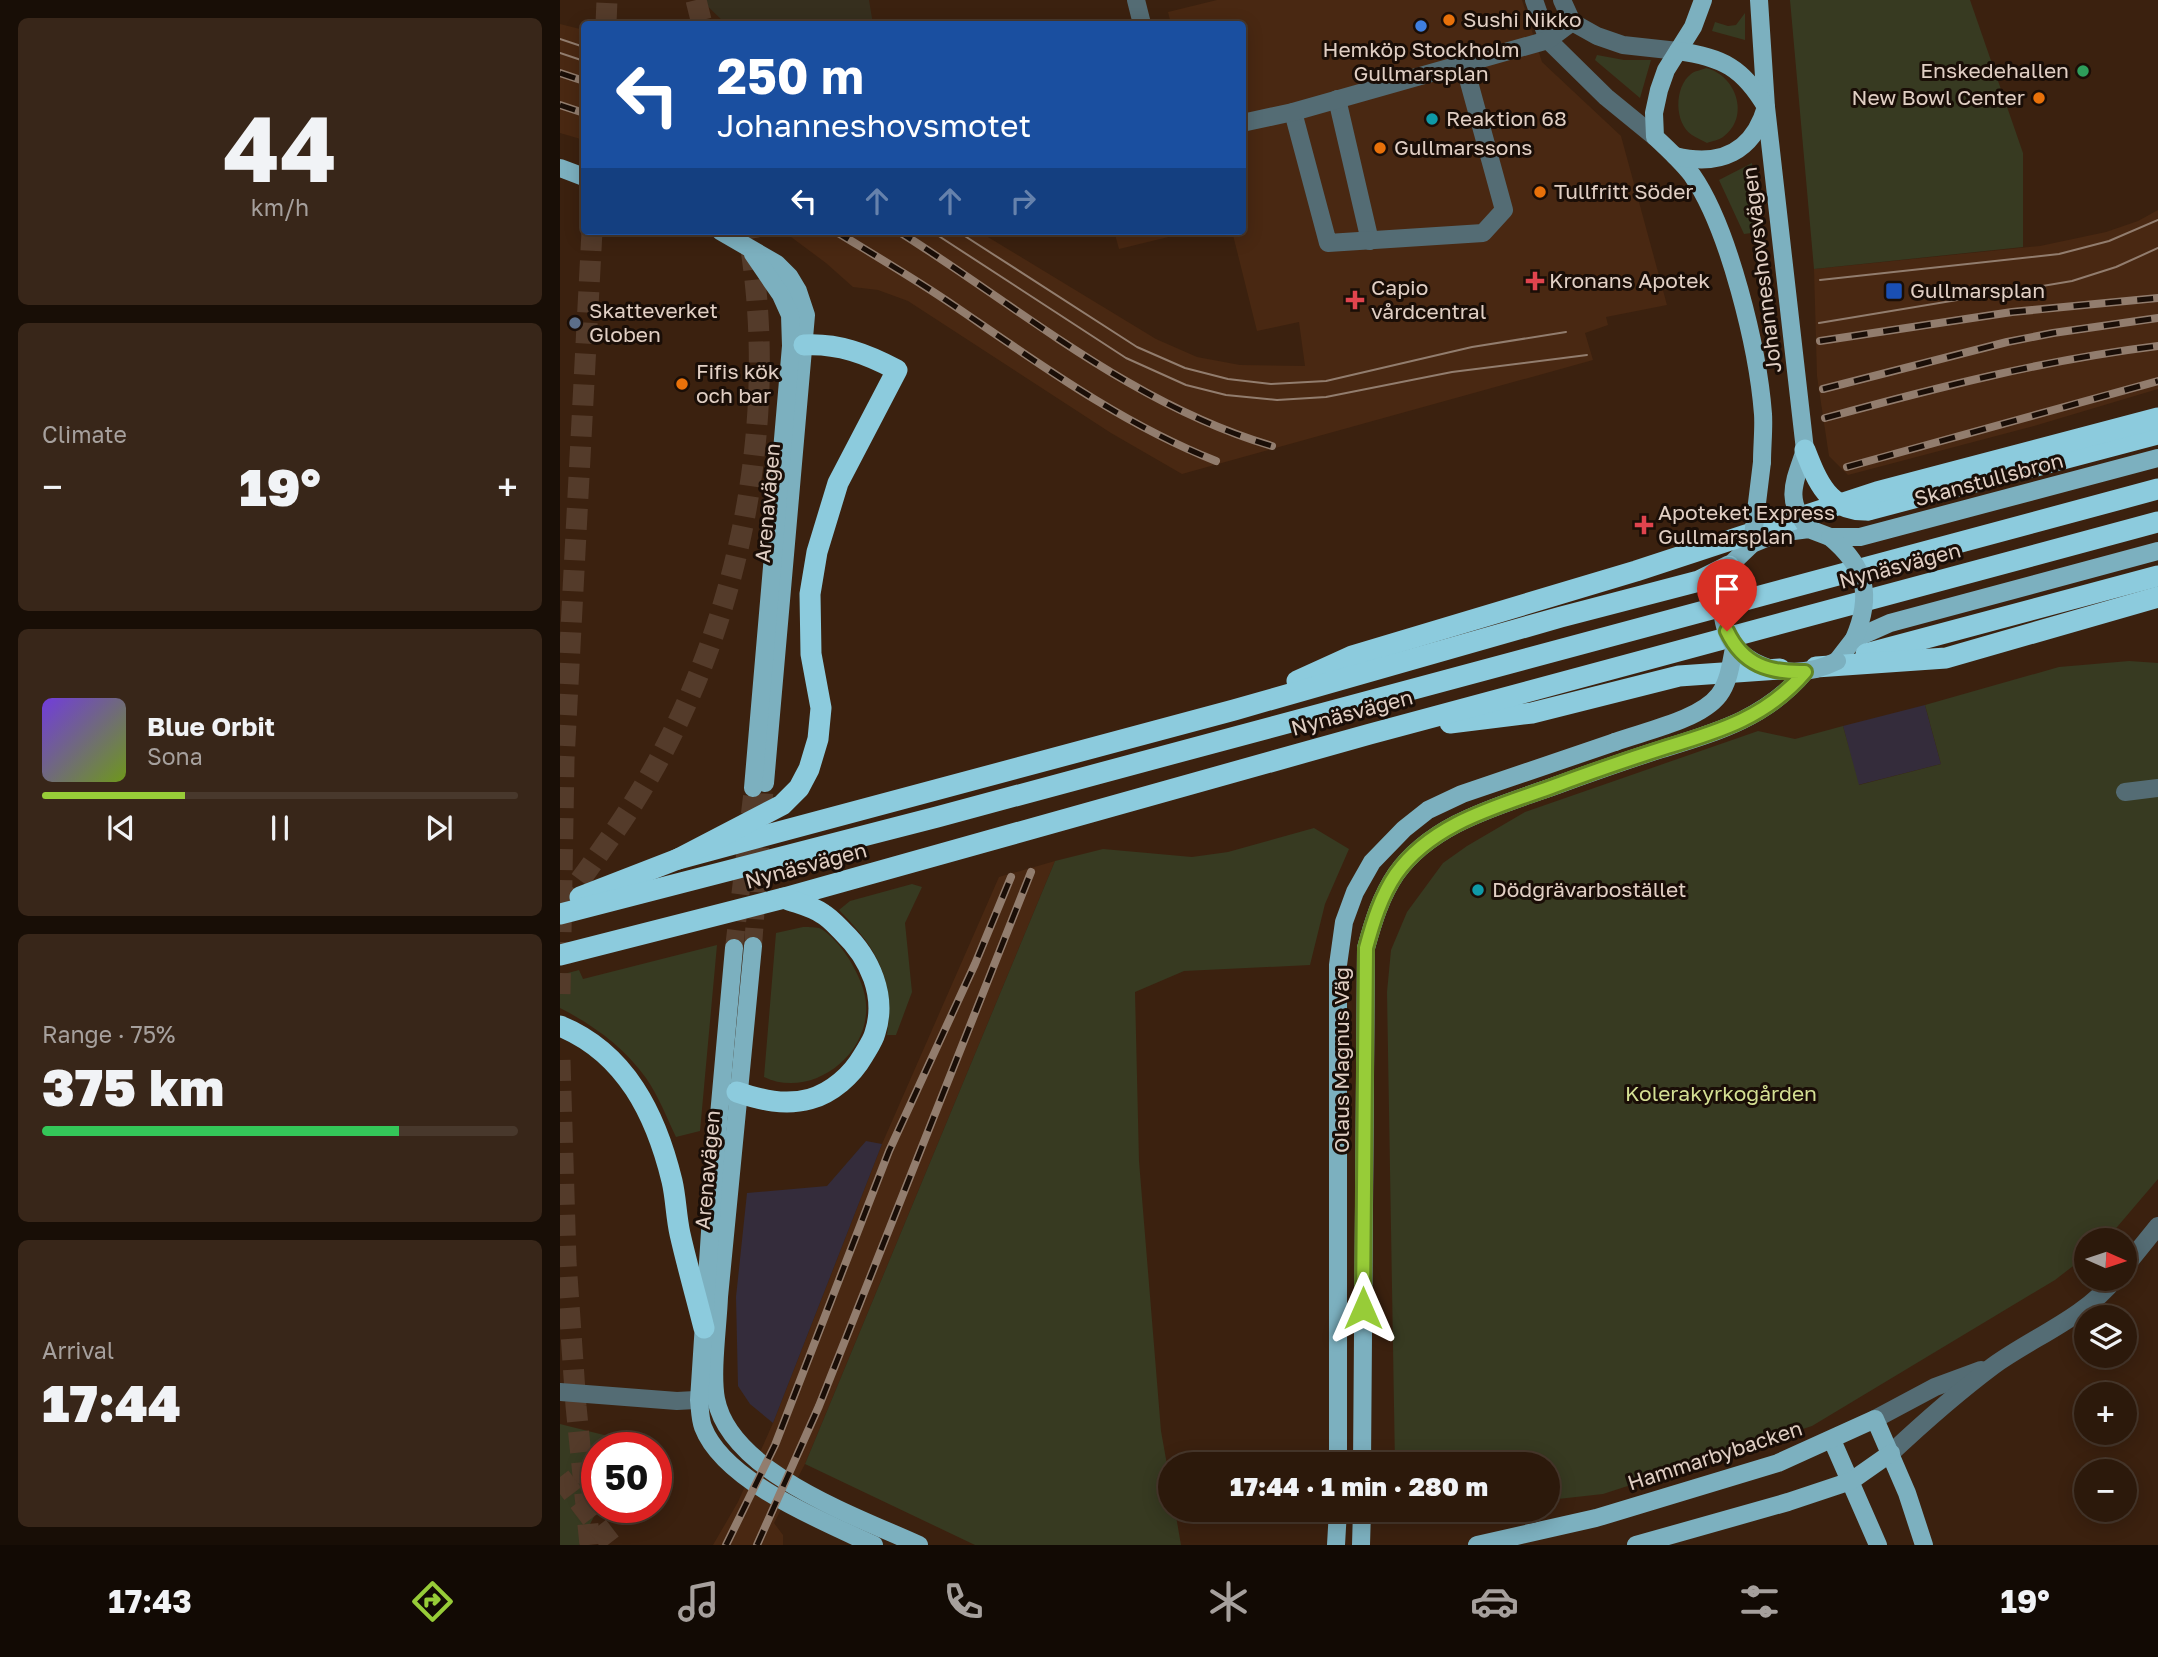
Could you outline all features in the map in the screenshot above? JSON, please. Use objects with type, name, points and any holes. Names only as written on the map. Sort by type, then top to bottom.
[{"type":"highway","points":[[560,905],[678,859],[782,805],[799,788],[809,769],[818,739],[821,708],[811,654],[810,594],[817,552],[838,483],[897,370],[870,355],[840,347],[798,346]]},
{"type":"highway","points":[[1234,710],[1352,656],[1636,571],[1877,492],[2158,418]]},
{"type":"highway","points":[[1805,450],[1817,480],[1831,498],[1848,510],[1868,510],[2158,434]]},
{"type":"highway","name":"Nynäsvägen","points":[[560,914],[937,817],[2158,488]]},
{"type":"highway","name":"Nynäsvägen","points":[[560,956],[784,898],[1370,734],[2158,522]]},
{"type":"highway","points":[[678,859],[1234,710],[1561,617],[1699,581],[1729,566]]},
{"type":"highway","points":[[1837,661],[2158,576]]},
{"type":"highway","points":[[1370,734],[1532,713],[1679,676],[1946,658],[2158,597]]},
{"type":"highway","points":[[737,1092],[769,1101],[792,1103],[813,1099],[832,1089],[854,1071],[875,1035],[879,996],[870,967],[852,941],[823,914],[784,898]]},
{"type":"highway","points":[[560,1027],[597,1048],[629,1078],[656,1125],[672,1181],[680,1233],[704,1328]]},
{"type":"main road","points":[[1678,51],[1704,54],[1724,61],[1746,78],[1766,107],[1756,133],[1724,157],[1700,160],[1675,156],[1655,136],[1654,113],[1659,90],[1667,71],[1678,51],[1693,27],[1703,0]]},
{"type":"main road","name":"Johanneshovsvägen","points":[[1759,0],[1766,107],[1805,450],[1792,497],[1795,509],[1809,529]]},
{"type":"main road","name":"Johanneshovsvägen","points":[[1675,156],[1692,175],[1703,194],[1727,249],[1759,383],[1763,415],[1762,462],[1752,544]]},
{"type":"main road","points":[[560,168],[581,176]]},
{"type":"main road","name":"Arenavägen","points":[[726,235],[777,264],[789,276],[798,291],[806,315],[798,346],[759,786]]},
{"type":"main road","name":"Skanstullsbron","points":[[1830,537],[1860,537],[1915,524],[2158,458]]},
{"type":"main road","points":[[1809,529],[1830,537],[1853,559],[1863,581],[1863,610],[1854,639],[1837,661],[1822,669],[1805,672],[1788,672],[1755,664],[1743,657],[1734,648],[1725,623],[1722,596],[1729,566],[1752,544],[1778,533],[1809,529]]},
{"type":"main road","points":[[1854,639],[1890,623],[2158,551]]},
{"type":"main road","name":"Olaus Magnus Väg","points":[[1338,1452],[1338,965],[1344,922],[1355,892],[1372,862],[1404,829],[1428,810],[1462,794],[1700,712],[1719,695],[1728,676],[1734,648]]},
{"type":"main road","name":"Olaus Magnus Väg","points":[[1362,1452],[1366,948],[1384,893],[1398,872],[1429,841],[1469,817],[1623,761],[1710,734],[1761,711],[1788,692],[1805,672]]},
{"type":"main road","name":"Arenavägen","points":[[708,1400],[716,1352],[737,1092],[753,946]]},
{"type":"main road","name":"Arenavägen","points":[[708,1400],[704,1328],[714,1171],[734,948]]},
{"type":"main road","points":[[708,1400],[702,1425],[719,1454],[746,1476],[793,1507],[874,1545]]},
{"type":"main road","points":[[708,1400],[741,1446],[776,1475],[802,1491],[919,1545]]},
{"type":"main road","points":[[1875,1419],[1908,1493],[1924,1545]]},
{"type":"main road","name":"Hammarbybacken","points":[[1477,1545],[1609,1514],[1778,1463],[1875,1419]]},
{"type":"main road","points":[[1832,1440],[1878,1545]]},
{"type":"main road","name":"Hammarbybacken","points":[[1636,1545],[1788,1502],[1851,1481],[1891,1453]]},
{"type":"main road","points":[[1336,1545],[1337,1522]]},
{"type":"main road","points":[[1361,1545],[1362,1522]]},
{"type":"street","points":[[1136,0],[1141,21]]},
{"type":"street","points":[[1534,0],[1548,40],[1606,97],[1655,136]]},
{"type":"street","points":[[1562,0],[1572,22],[1597,36],[1623,45],[1678,51]]},
{"type":"street","points":[[1246,122],[1293,112],[1548,40],[1572,22]]},
{"type":"street","points":[[1293,112],[1328,243],[1483,233],[1504,210],[1464,64]]},
{"type":"street","points":[[1337,99],[1370,241]]},
{"type":"street","points":[[2125,792],[2158,788]]},
{"type":"street","points":[[2137,1252],[2158,1226]]},
{"type":"street","name":"Hammarbybacken","points":[[1891,1453],[1926,1420],[1994,1365],[2100,1298],[2105,1292]]},
{"type":"street","name":"Hammarbybacken","points":[[1875,1419],[1936,1387],[1994,1365]]},
{"type":"street","points":[[560,1392],[650,1400],[708,1400]]},
{"type":"shaded area","points":[[701,0],[869,0],[872,21],[723,21]]},
{"type":"shaded area","points":[[1217,0],[1522,0],[1542,62],[1621,136],[1667,305],[1606,317],[1608,325],[1585,333],[1593,360],[1182,474],[1111,433],[908,301],[878,290],[853,287],[788,235],[985,235],[1156,339],[1197,357],[1240,365],[1305,366],[1299,322],[1257,331],[1233,235],[1246,235],[1246,21],[1170,21],[1168,12]]},
{"type":"shaded area","points":[[560,24],[581,29],[581,139],[560,133]]},
{"type":"shaded area","points":[[2158,210],[2158,389],[2034,426],[1848,475],[1829,456],[1817,376],[1814,269],[2040,246],[2106,232],[2138,221]]},
{"type":"shaded area","points":[[1115,235],[1177,235],[1119,249]]},
{"type":"shaded area","points":[[1925,705],[1941,764],[1858,785],[1843,726]]},
{"type":"shaded area","points":[[1055,861],[805,1464],[774,1523],[783,1535],[783,1545],[713,1545],[738,1502],[773,1423],[882,1144],[999,877]]},
{"type":"shaded area","points":[[866,1141],[882,1144],[773,1423],[750,1404],[738,1386],[736,1297],[747,1193],[827,1186]]},
{"type":"green space","points":[[1790,0],[1970,0],[2023,153],[2023,247],[1814,269]]},
{"type":"green space","points":[[1745,13],[1745,40],[1712,31],[1715,22],[1728,26],[1736,25]]},
{"type":"green space","points":[[1597,55],[1624,60],[1651,60],[1640,98],[1595,60]]},
{"type":"green space","points":[[1706,68],[1725,79],[1732,88],[1738,108],[1732,129],[1721,138],[1707,143],[1686,129],[1678,105],[1685,80],[1692,73]]},
{"type":"green space","points":[[1752,163],[1759,232],[1744,234],[1719,180]]},
{"type":"green space","name":"Kolerakyrkogården","points":[[2129,661],[2158,663],[2158,1179],[2116,1228],[2074,1228],[2074,1265],[2055,1280],[1812,1426],[1603,1494],[1560,1499],[1560,1452],[1395,1452],[1387,992],[1391,950],[1407,912],[1443,863],[1525,812],[1758,731],[1795,739],[1843,726],[1859,785],[1941,764],[1925,705],[2059,667]]},
{"type":"green space","points":[[1314,828],[1349,849],[1325,904],[1310,965],[1184,971],[1135,992],[1139,1161],[1165,1452],[1158,1452],[1158,1522],[1177,1522],[1181,1545],[975,1545],[805,1464],[1055,861],[1103,849],[1192,857],[1228,852]]},
{"type":"green space","points":[[912,884],[922,887],[905,923],[912,992],[896,1035],[887,1035],[888,997],[880,966],[864,938],[839,910],[850,901]]},
{"type":"green space","points":[[803,927],[823,930],[843,951],[862,985],[866,1014],[862,1031],[843,1061],[814,1079],[798,1083],[781,1082],[764,1077],[776,933]]},
{"type":"green space","points":[[717,945],[700,1131],[676,1137],[646,1078],[628,1056],[607,1038],[560,1008],[560,975],[579,970],[583,979]]},
{"type":"green space","points":[[560,1424],[592,1432],[581,1432],[581,1523],[591,1523],[579,1545],[560,1545]]},
{"type":"tunnel","points":[[606,21],[607,0]]},
{"type":"tunnel","points":[[696,0],[701,21]]},
{"type":"tunnel","points":[[560,994],[564,760],[592,235]]},
{"type":"tunnel","points":[[560,904],[578,883],[649,778],[685,706],[715,630],[737,552],[752,472],[759,391],[758,310],[749,235]]},
{"type":"tunnel","points":[[753,946],[765,783]]},
{"type":"tunnel","points":[[734,948],[753,788]]},
{"type":"tunnel","points":[[560,1060],[566,1261],[576,1406],[590,1545]]},
{"type":"tunnel","points":[[560,1477],[612,1545]]},
{"type":"tram line","points":[[560,39],[581,46]]},
{"type":"tram line","points":[[560,53],[581,60]]},
{"type":"tram line","points":[[1820,280],[2059,254],[2109,241],[2158,220]]},
{"type":"tram line","points":[[937,235],[1126,358],[1186,385],[1226,395],[1277,400],[1326,397],[1452,372],[1587,355]]},
{"type":"tram line","points":[[963,235],[1137,347],[1185,368],[1228,379],[1271,384],[1326,381],[1472,347],[1566,332]]},
{"type":"tram line","points":[[1819,323],[2072,281],[2116,267],[2158,248]]},
{"type":"railway","points":[[560,73],[581,80]]},
{"type":"railway","points":[[560,105],[581,112]]},
{"type":"railway","points":[[841,235],[1113,410],[1146,429],[1216,461]]},
{"type":"railway","points":[[904,235],[1124,380],[1221,428],[1272,446]]},
{"type":"railway","points":[[1820,341],[2012,312],[2158,298]]},
{"type":"railway","points":[[1823,389],[2007,342],[2158,318]]},
{"type":"railway","points":[[1825,418],[1990,376],[2073,359],[2158,346]]},
{"type":"railway","points":[[1847,467],[2158,381]]},
{"type":"railway","points":[[757,1545],[819,1406],[1031,872]]},
{"type":"railway","points":[[726,1545],[775,1445],[889,1151],[975,964],[1011,877]]},
{"type":"place","name":"Sushi Nikko","points":[[1449,20]]},
{"type":"place","name":"Hemköp Stockholm Gullmarsplan","points":[[1421,26]]},
{"type":"place","name":"Enskedehallen","points":[[2083,71]]},
{"type":"place","name":"New Bowl Center","points":[[2039,98]]},
{"type":"place","name":"Reaktion 68","points":[[1432,119]]},
{"type":"place","name":"Gullmarssons","points":[[1380,148]]},
{"type":"place","name":"Tullfritt Söder","points":[[1540,192]]},
{"type":"place","name":"Kronans Apotek","points":[[1535,281]]},
{"type":"place","name":"Gullmarsplan","points":[[1894,291]]},
{"type":"place","name":"Capio vårdcentral","points":[[1355,300]]},
{"type":"place","name":"Skatteverket Globen","points":[[575,323]]},
{"type":"place","name":"Fifis kök och bar","points":[[682,384]]},
{"type":"place","name":"Apoteket Express Gullmarsplan","points":[[1644,525]]},
{"type":"place","name":"Dödgrävarbostället","points":[[1478,890]]},
{"type":"route","points":[[1363,1308],[1366,948],[1384,893],[1398,872],[1429,841],[1469,817],[1623,761],[1710,734],[1761,711],[1788,692],[1805,672],[1788,672],[1755,664],[1734,648],[1727,631]]}]
